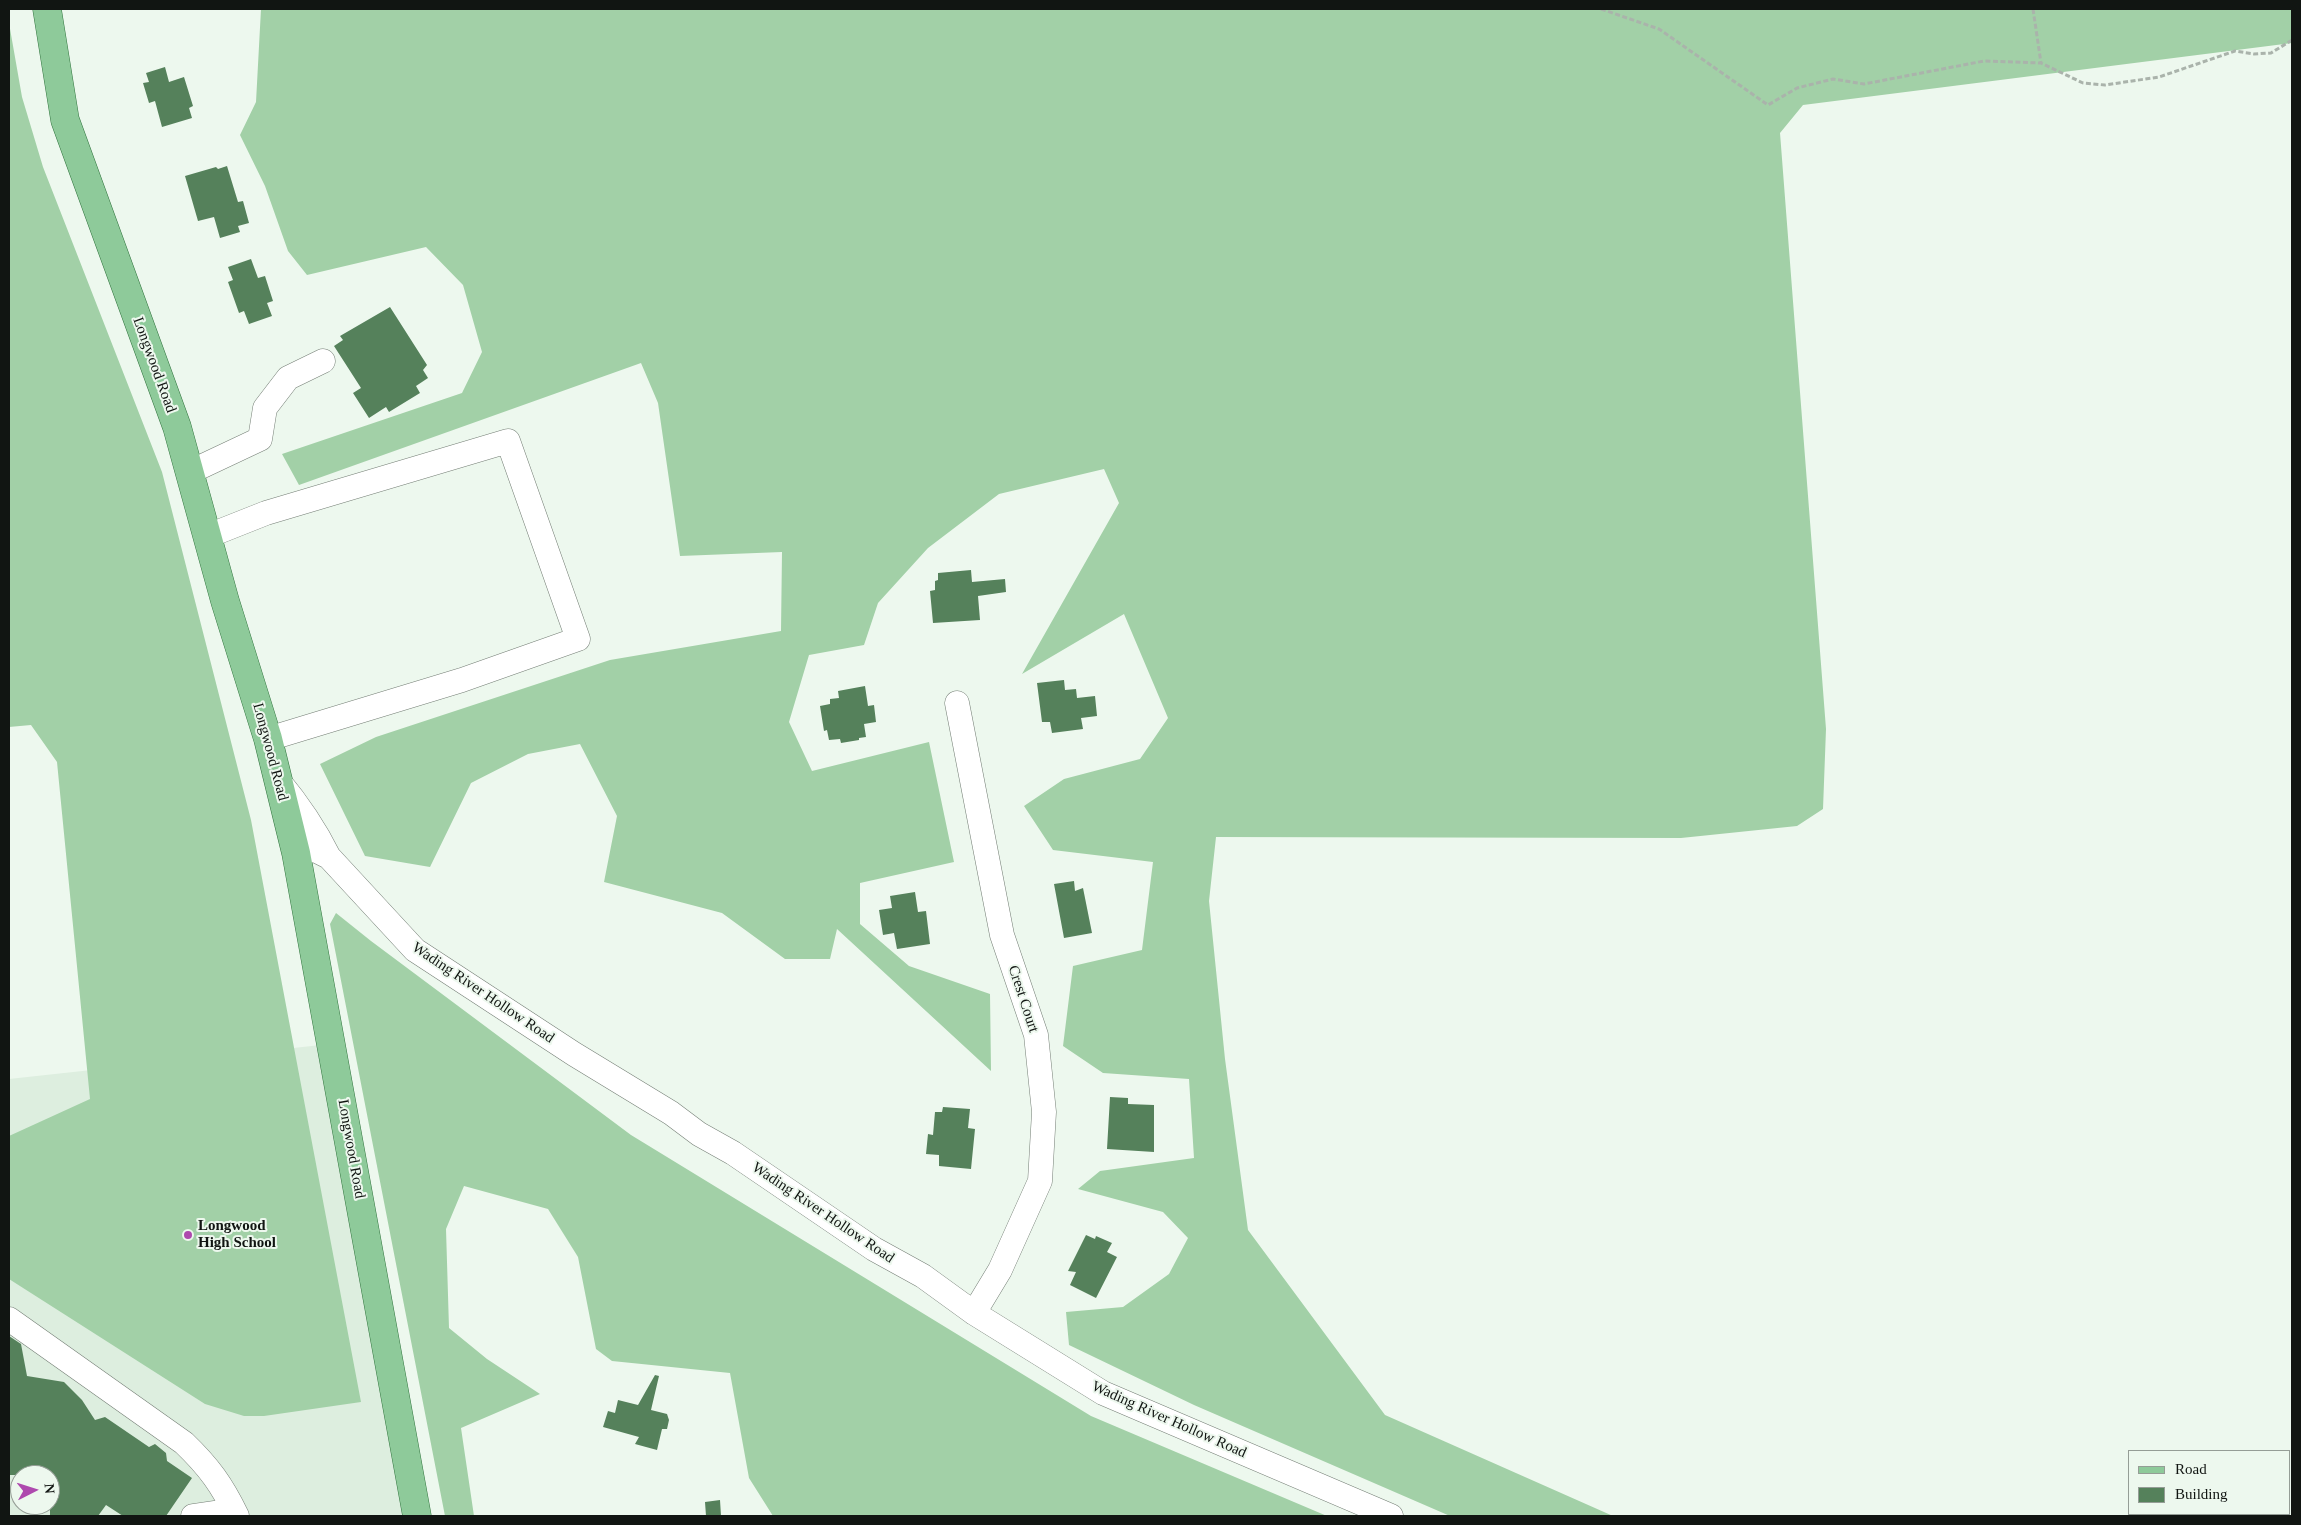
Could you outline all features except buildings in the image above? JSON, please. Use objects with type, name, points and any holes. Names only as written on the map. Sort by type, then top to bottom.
[{"type":"main road","name":"Longwood Road","points":[[47,9],[65,120],[162,382],[190,472],[225,601],[268,738],[296,853],[417,1516]]},
{"type":"street","points":[[190,472],[260,439],[265,408],[288,378],[322,361]]},
{"type":"street","points":[[208,536],[266,513],[508,441],[578,639],[462,680],[268,738]]},
{"type":"street","name":"Crest Court","points":[[957,703],[1002,935],[1036,1035],[1044,1112],[1040,1181],[1000,1270],[974,1314]]},
{"type":"street","name":"Wading River Hollow Road","points":[[278,780],[313,828],[329,857],[414,950],[574,1054],[671,1112],[699,1134],[733,1153],[874,1249],[923,1276],[974,1314],[1103,1393],[1392,1516]]},
{"type":"street","points":[[296,853],[315,850],[329,857]]},
{"type":"street","points":[[9,1320],[184,1443],[206,1464],[222,1485],[236,1513],[193,1516]]},
{"type":"path","points":[[1601,9],[1660,29],[1768,105],[1797,88],[1833,79],[1864,84],[1984,61],[2041,63],[2083,83],[2105,85],[2159,77],[2235,51],[2254,54],[2271,53],[2292,40]]},
{"type":"path","points":[[2033,9],[2041,63]]},
{"type":"shaded area","name":"Longwood High School","points":[[330,1044],[413,1516],[9,1516],[9,1079]]},
{"type":"green space","points":[[261,9],[2292,9],[2292,43],[1803,105],[1780,133],[1826,729],[1823,809],[1797,826],[1681,838],[1216,837],[1209,901],[1225,1059],[1248,1230],[1385,1415],[1613,1516],[1450,1516],[1194,1405],[1069,1345],[1066,1312],[1123,1307],[1169,1274],[1188,1238],[1163,1212],[1078,1189],[1100,1171],[1194,1158],[1189,1079],[1103,1073],[1063,1046],[1073,966],[1142,950],[1153,862],[1053,850],[1024,806],[1064,779],[1140,759],[1168,718],[1124,614],[1022,674],[1119,503],[1104,469],[999,494],[928,548],[878,603],[864,645],[809,655],[789,722],[812,771],[929,742],[954,862],[860,883],[860,924],[909,966],[990,994],[991,1071],[837,929],[830,959],[785,959],[722,913],[604,882],[617,816],[580,744],[528,754],[471,783],[430,867],[365,856],[320,764],[376,737],[610,660],[781,631],[782,552],[680,556],[658,403],[641,363],[299,485],[282,454],[462,393],[482,352],[463,285],[426,247],[307,275],[288,251],[265,186],[240,135],[256,102]]},
{"type":"green space","points":[[9,23],[22,97],[43,167],[162,472],[251,820],[361,1402],[264,1416],[244,1416],[205,1404],[9,1279],[9,1136],[90,1099],[57,762],[31,725],[9,727]]},
{"type":"green space","points":[[336,913],[631,1135],[1091,1416],[1327,1516],[773,1516],[749,1478],[730,1373],[612,1361],[596,1349],[578,1257],[548,1209],[464,1186],[446,1229],[449,1328],[487,1359],[540,1394],[461,1428],[474,1516],[445,1516],[330,924]]},
{"type":"place","name":"Longwood High School","points":[[188,1235]]}]
